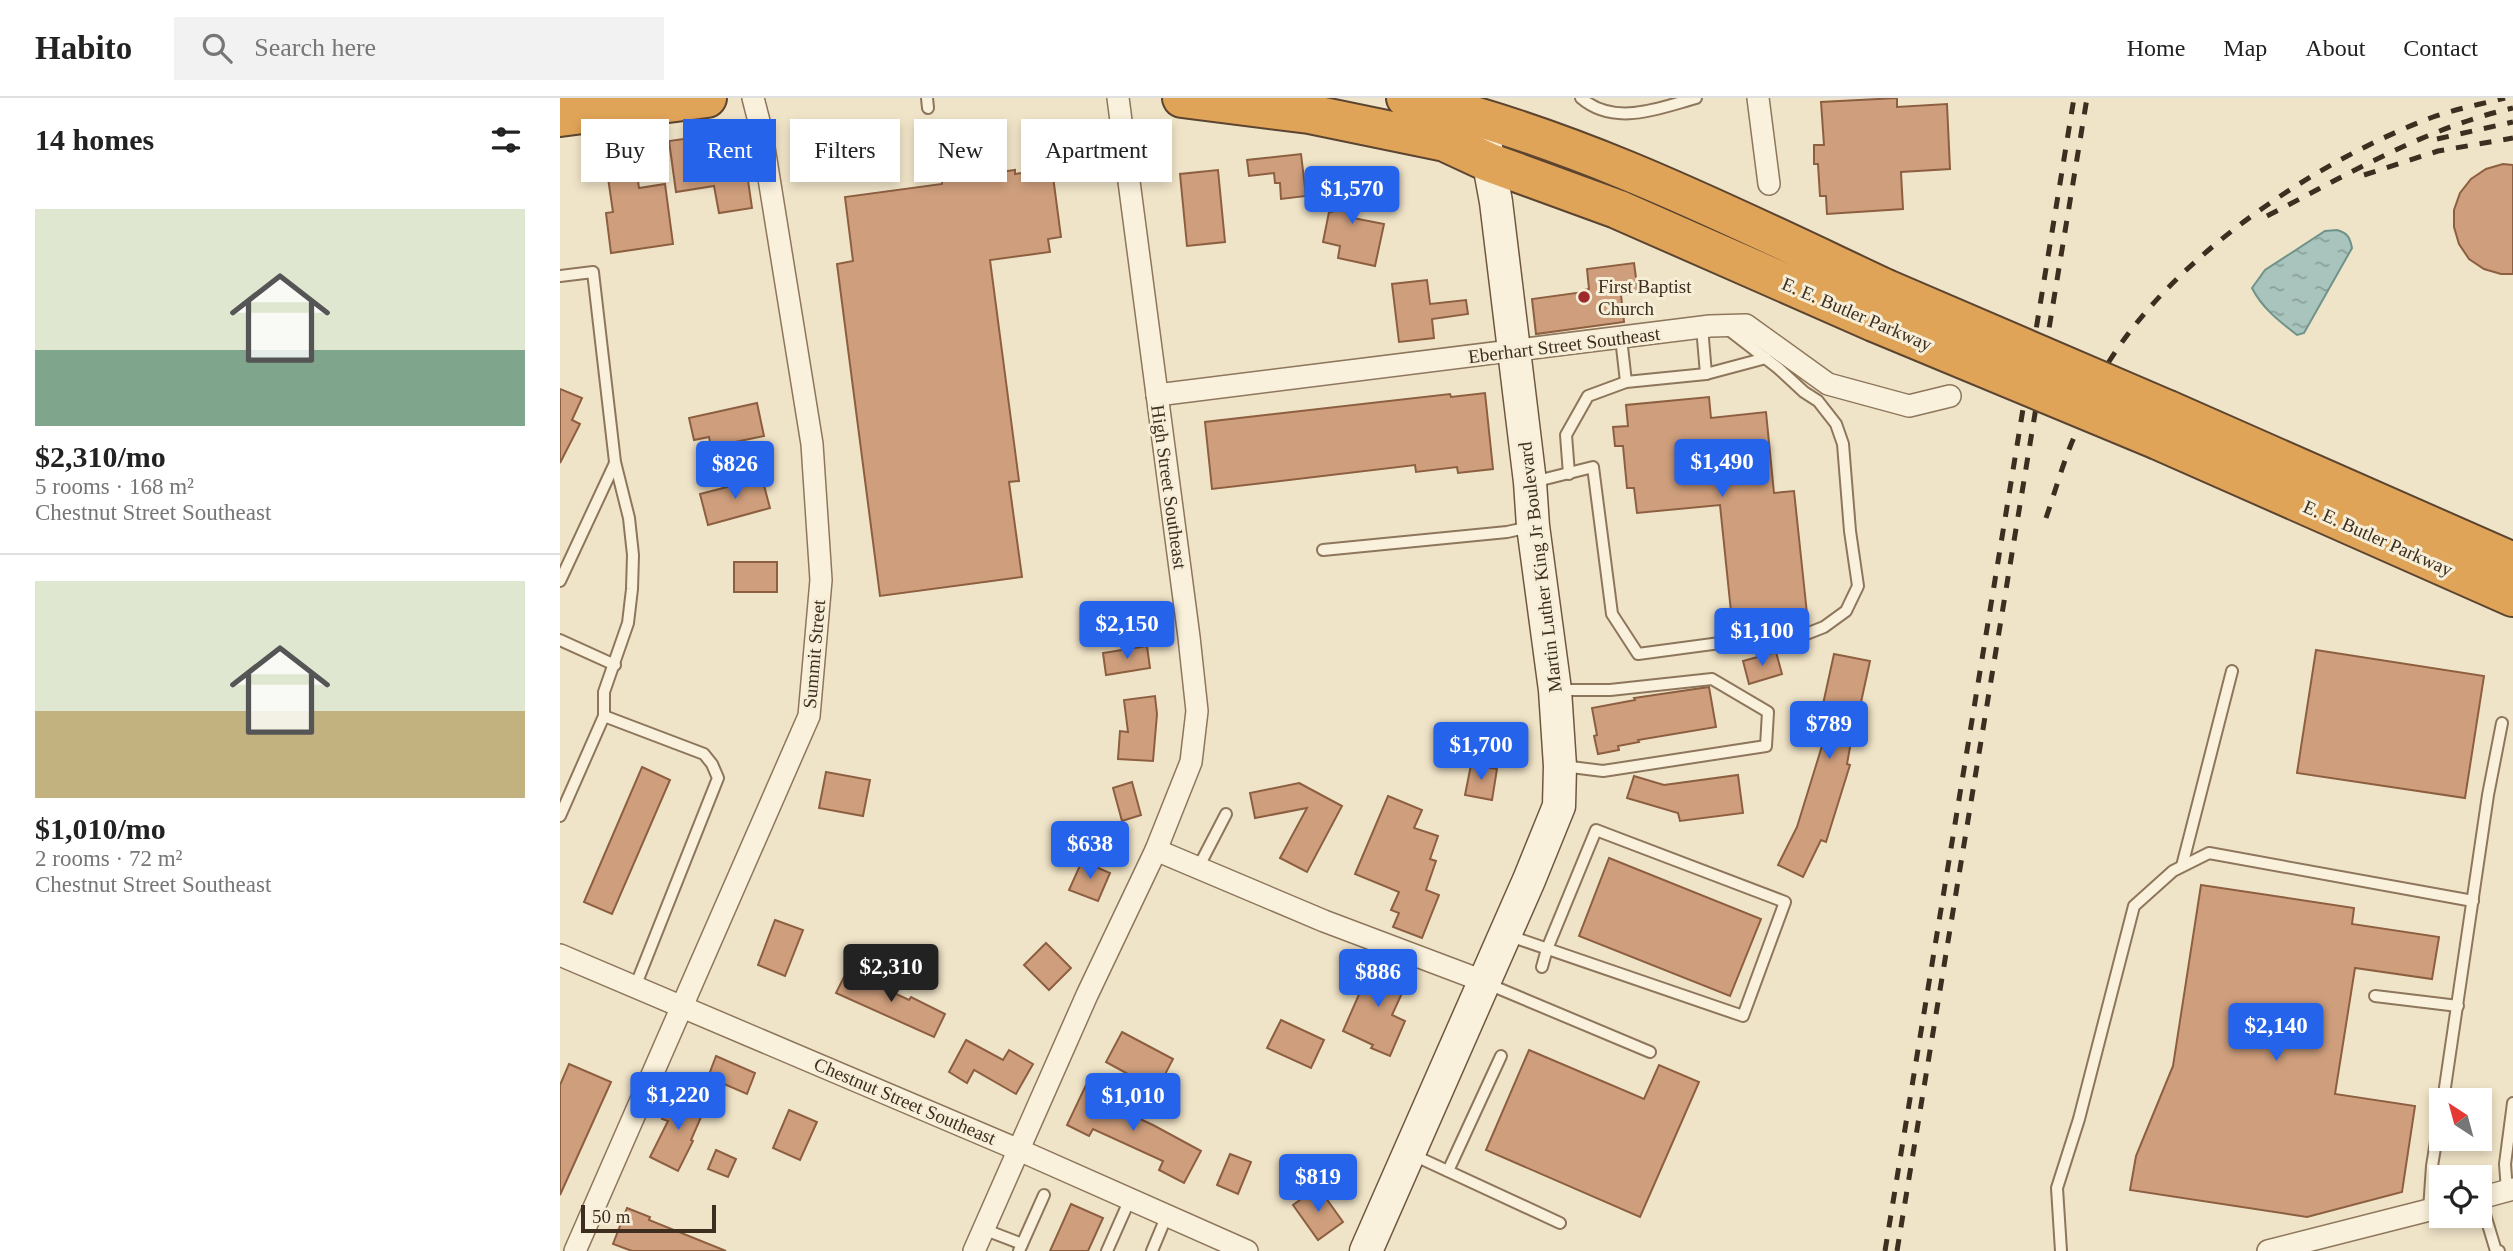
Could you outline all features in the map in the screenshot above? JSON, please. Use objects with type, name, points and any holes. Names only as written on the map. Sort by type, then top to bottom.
[{"type":"highway","points":[[560,117],[707,98]]},
{"type":"highway","name":"E. E. Butler Parkway","points":[[1182,98],[1309,114],[1445,142],[1488,162],[1879,305],[2163,425],[2513,562]]},
{"type":"highway","name":"E. E. Butler Parkway","points":[[1406,98],[1480,107],[1664,185],[1879,305]]},
{"type":"highway","name":"E. E. Butler Parkway","points":[[2163,425],[2513,597]]},
{"type":"main road","name":"Martin Luther King Jr Boulevard","points":[[1366,1251],[1559,806],[1560,766],[1555,690],[1533,526],[1496,202],[1480,107]]},
{"type":"street","name":"Summit Street","points":[[575,1251],[809,716],[821,580],[812,444],[761,129],[753,98]]},
{"type":"street","name":"High Street Southeast","points":[[974,1251],[1087,995],[1156,850],[1191,762],[1197,711],[1189,637],[1118,98]]},
{"type":"street","points":[[1758,98],[1769,184]]},
{"type":"street","name":"Eberhart Street Southeast","points":[[1157,395],[1713,326],[1746,325],[1828,384],[1909,406],[1950,396]]},
{"type":"street","points":[[1156,850],[1324,920],[1483,981]]},
{"type":"street","name":"Chestnut Street Southeast","points":[[560,955],[1019,1150],[1247,1251]]},
{"type":"street","points":[[2492,1195],[2510,1190]]},
{"type":"street","points":[[2268,1251],[2317,1244],[2429,1211]]},
{"type":"lane","points":[[1581,98],[1598,107],[1623,114],[1696,98]]},
{"type":"lane","points":[[560,276],[593,272],[615,462],[629,518],[633,555],[628,623],[604,692],[604,716],[560,816]]},
{"type":"lane","points":[[1530,482],[1593,467],[1612,614],[1638,654],[1801,636],[1824,627],[1846,611],[1858,586],[1850,531],[1843,444],[1836,424],[1818,401],[1766,358],[1713,326],[1706,374]]},
{"type":"lane","points":[[1621,338],[1626,382]]},
{"type":"lane","points":[[1569,474],[1566,435],[1588,397],[1626,382],[1706,374],[1766,358]]},
{"type":"lane","points":[[560,580],[615,462]]},
{"type":"lane","points":[[1322,550],[1533,526]]},
{"type":"lane","points":[[560,640],[615,665]]},
{"type":"lane","points":[[2182,866],[2232,671]]},
{"type":"lane","points":[[1555,690],[1610,690],[1712,679],[1768,712],[1766,746],[1603,771],[1560,766]]},
{"type":"lane","points":[[604,716],[704,754],[718,778],[635,987]]},
{"type":"lane","points":[[2445,1088],[2488,795],[2502,723]]},
{"type":"lane","points":[[1198,868],[1226,814]]},
{"type":"lane","points":[[1504,934],[1548,949],[1743,1016],[1785,902],[1596,830],[1548,949],[1542,967]]},
{"type":"lane","points":[[2061,1251],[2057,1188],[2134,906],[2173,871],[2209,853],[2473,901]]},
{"type":"lane","points":[[1483,981],[1650,1052]]},
{"type":"lane","points":[[2375,996],[2458,1006]]},
{"type":"lane","points":[[1448,1171],[1501,1056]]},
{"type":"lane","points":[[2510,1190],[2505,1164],[2513,1103]]},
{"type":"lane","points":[[1409,1153],[1560,1223]]},
{"type":"lane","points":[[983,1230],[1020,1248],[1044,1195]]},
{"type":"lane","points":[[1107,1251],[1129,1199]]},
{"type":"lane","points":[[1153,1251],[1167,1215]]},
{"type":"lane","points":[[2489,1228],[2496,1251],[2499,1251]]},
{"type":"water","points":[[2337,230],[2348,236],[2352,248],[2304,333],[2297,335],[2266,308],[2252,288],[2265,270],[2325,231]]},
{"type":"building","points":[[1897,98],[1897,107],[1947,104],[1950,169],[1901,172],[1903,209],[1827,214],[1826,196],[1820,196],[1818,164],[1814,164],[1814,145],[1824,145],[1821,102]]},
{"type":"building","points":[[683,139],[683,182],[748,182],[752,208],[719,213],[714,186],[676,192],[669,141]]},
{"type":"building","points":[[1301,154],[1306,196],[1281,199],[1280,183],[1275,183],[1274,173],[1249,176],[1247,160]]},
{"type":"building","points":[[2503,164],[2513,165],[2513,274],[2484,269],[2469,259],[2459,244],[2454,227],[2454,210],[2460,193],[2471,179],[2486,169]]},
{"type":"building","points":[[1015,170],[1015,174],[1021,173],[1021,182],[1054,182],[1061,237],[1048,239],[1050,252],[990,260],[1019,481],[1009,482],[1022,577],[880,596],[837,264],[853,261],[845,197],[942,182],[1007,182],[1007,171]]},
{"type":"building","points":[[1218,170],[1225,242],[1187,246],[1180,174]]},
{"type":"building","points":[[1340,174],[1361,178],[1353,218],[1384,224],[1375,266],[1338,258],[1340,246],[1323,242]]},
{"type":"building","points":[[609,182],[638,182],[639,188],[665,184],[673,244],[611,253],[606,213],[613,212]]},
{"type":"building","name":"First Baptist Church","points":[[1634,263],[1638,293],[1621,295],[1624,322],[1536,334],[1532,299],[1584,292],[1589,289],[1587,269]]},
{"type":"building","points":[[1427,280],[1430,304],[1466,300],[1468,314],[1432,319],[1434,338],[1399,342],[1392,284]]},
{"type":"building","points":[[560,389],[582,398],[572,420],[580,424],[560,463]]},
{"type":"building","points":[[1485,393],[1493,469],[1458,473],[1457,467],[1416,472],[1415,465],[1212,489],[1205,422],[1450,394],[1451,397]]},
{"type":"building","points":[[1709,397],[1711,418],[1766,412],[1774,493],[1794,491],[1808,623],[1733,631],[1720,505],[1637,513],[1634,488],[1627,488],[1623,446],[1615,446],[1613,427],[1628,426],[1626,405]]},
{"type":"building","points":[[757,403],[764,436],[711,447],[709,437],[694,440],[689,418]]},
{"type":"building","points":[[762,478],[770,508],[708,525],[700,494]]},
{"type":"building","points":[[734,562],[777,562],[777,592],[734,592]]},
{"type":"building","points":[[1147,646],[1150,668],[1106,675],[1103,653]]},
{"type":"building","points":[[2316,650],[2484,676],[2465,798],[2297,773]]},
{"type":"building","points":[[1776,652],[1782,674],[1749,684],[1743,661]]},
{"type":"building","points":[[1834,654],[1870,661],[1854,725],[1847,764],[1850,765],[1826,842],[1821,840],[1803,877],[1778,865],[1797,827],[1822,746],[1818,746],[1820,718]]},
{"type":"building","points":[[1709,687],[1716,727],[1638,740],[1639,742],[1618,746],[1619,750],[1598,754],[1592,708],[1635,700],[1634,698]]},
{"type":"building","points":[[1155,696],[1157,714],[1153,761],[1118,759],[1120,731],[1128,732],[1124,700]]},
{"type":"building","points":[[1471,765],[1497,769],[1492,800],[1465,795]]},
{"type":"building","points":[[642,767],[670,780],[612,914],[584,902]]},
{"type":"building","points":[[826,772],[870,780],[863,816],[819,808]]},
{"type":"building","points":[[1738,775],[1743,813],[1680,821],[1678,813],[1627,798],[1634,776],[1664,785]]},
{"type":"building","points":[[1132,782],[1141,815],[1122,821],[1113,788]]},
{"type":"building","points":[[1299,783],[1342,806],[1307,872],[1280,858],[1307,808],[1255,818],[1250,793]]},
{"type":"building","points":[[1388,796],[1422,810],[1414,828],[1438,836],[1430,859],[1436,861],[1426,890],[1439,895],[1422,938],[1393,927],[1399,913],[1391,910],[1399,892],[1355,874]]},
{"type":"building","points":[[1609,858],[1761,919],[1730,996],[1579,936]]},
{"type":"building","points":[[1082,861],[1110,873],[1098,901],[1069,890]]},
{"type":"building","points":[[2201,885],[2354,908],[2352,924],[2439,937],[2432,979],[2355,968],[2335,1094],[2415,1106],[2402,1192],[2307,1217],[2130,1190],[2136,1156],[2173,1066]]},
{"type":"building","points":[[775,920],[803,930],[785,976],[758,965]]},
{"type":"building","points":[[1046,943],[1071,968],[1049,990],[1024,965]]},
{"type":"building","points":[[1374,960],[1407,976],[1392,1015],[1405,1021],[1390,1056],[1343,1031]]},
{"type":"building","points":[[847,971],[945,1014],[934,1037],[836,993]]},
{"type":"building","points":[[1281,1020],[1324,1040],[1311,1068],[1267,1048]]},
{"type":"building","points":[[1122,1032],[1173,1059],[1157,1090],[1106,1062]]},
{"type":"building","points":[[966,1040],[1003,1060],[1009,1050],[1033,1064],[1016,1094],[974,1070],[967,1083],[949,1072]]},
{"type":"building","points":[[1529,1050],[1644,1099],[1659,1065],[1699,1082],[1640,1217],[1486,1150]]},
{"type":"building","points":[[716,1056],[755,1073],[747,1094],[722,1083],[721,1086],[707,1080]]},
{"type":"building","points":[[569,1064],[611,1082],[560,1195],[560,1085]]},
{"type":"building","points":[[1086,1085],[1109,1097],[1106,1103],[1201,1151],[1184,1183],[1159,1170],[1163,1161],[1093,1129],[1089,1136],[1067,1125]]},
{"type":"building","points":[[674,1093],[705,1108],[678,1171],[650,1157],[668,1121],[662,1119]]},
{"type":"building","points":[[789,1110],[817,1122],[800,1160],[773,1148]]},
{"type":"building","points":[[716,1150],[736,1159],[728,1177],[708,1169]]},
{"type":"building","points":[[1230,1154],[1251,1162],[1238,1194],[1217,1185]]},
{"type":"building","points":[[1318,1187],[1343,1222],[1318,1240],[1293,1205]]},
{"type":"building","points":[[1071,1204],[1103,1218],[1088,1251],[1050,1251]]},
{"type":"building","points":[[627,1208],[650,1217],[649,1220],[726,1251],[632,1251],[613,1244]]},
{"type":"railway","points":[[1885,1251],[2074,98]]},
{"type":"railway","points":[[1897,1251],[2087,98]]},
{"type":"railway","points":[[2046,518],[2072,441],[2110,360],[2138,321],[2172,284],[2211,248],[2297,185],[2388,136],[2433,117],[2505,98]]},
{"type":"railway","points":[[2267,216],[2418,140],[2513,108]]},
{"type":"railway","points":[[2437,139],[2513,122]]},
{"type":"railway","points":[[2364,175],[2438,151],[2513,138]]},
{"type":"place","name":"First Baptist Church","points":[[1584,297]]}]
